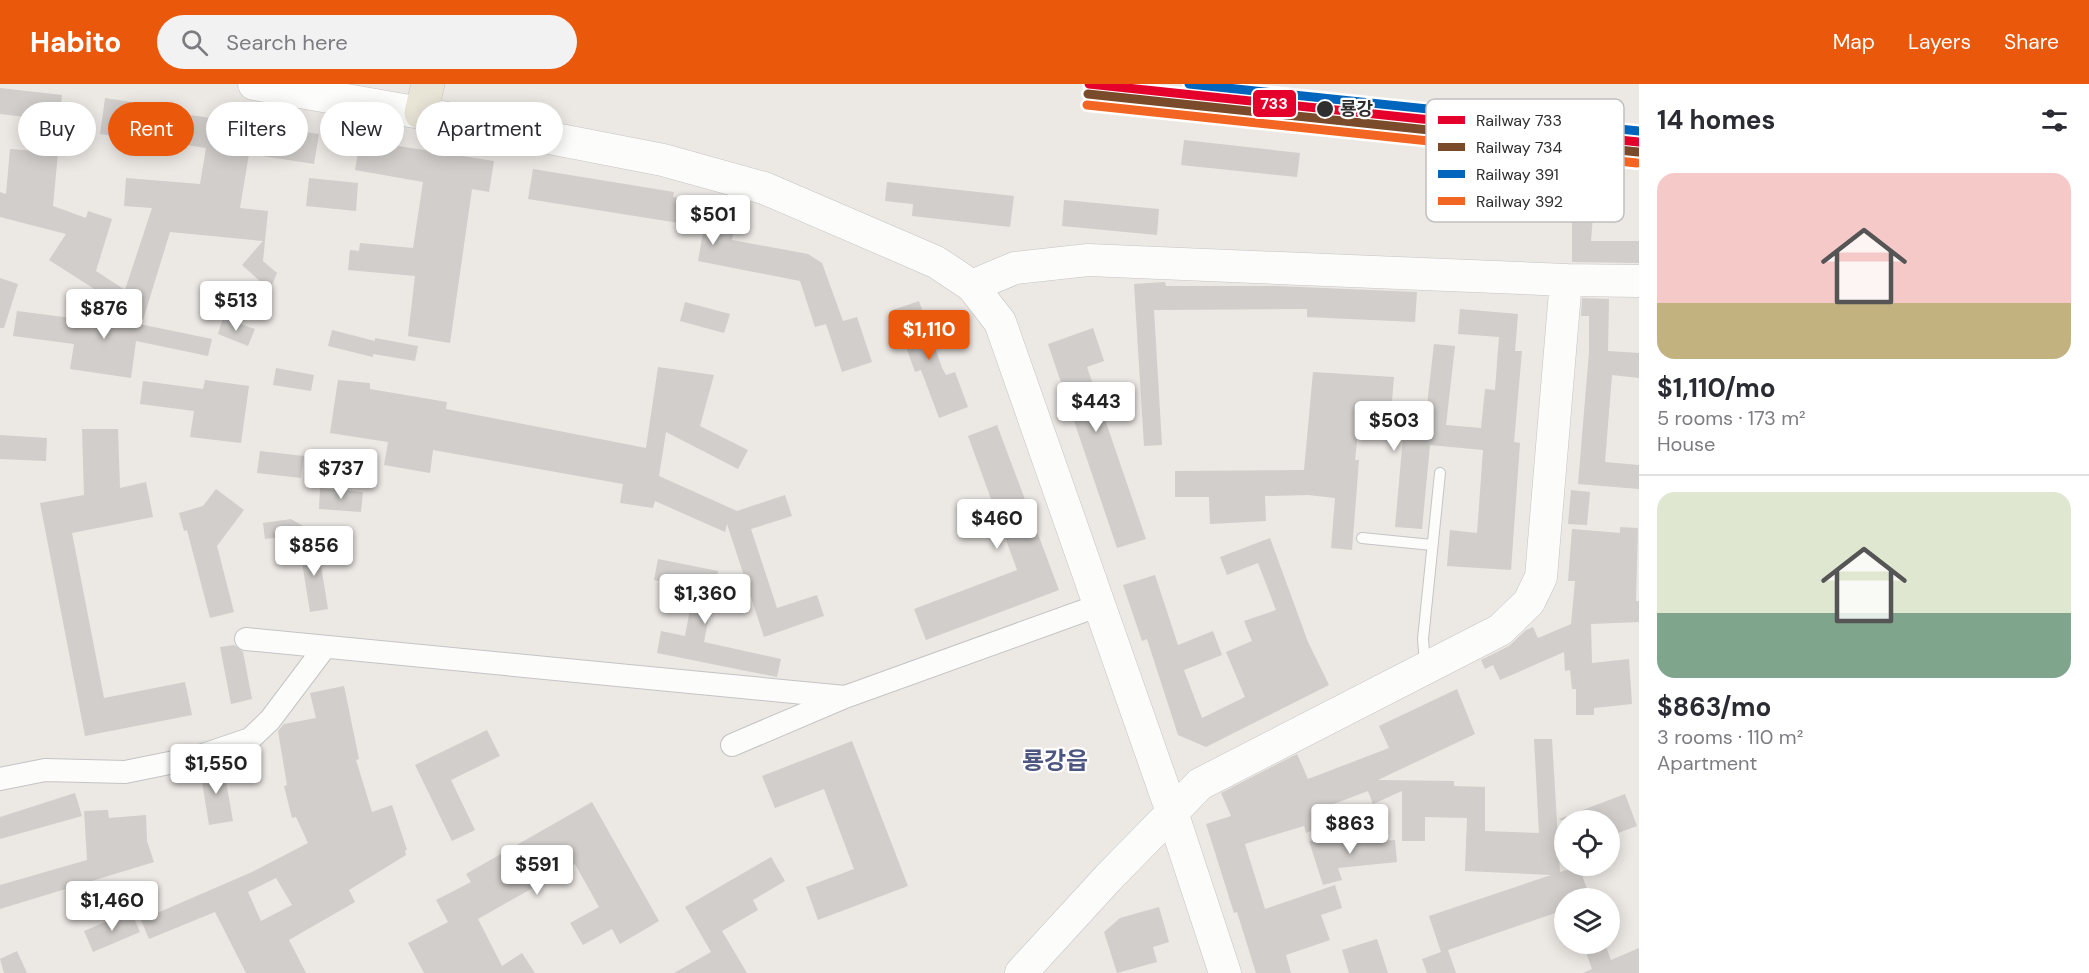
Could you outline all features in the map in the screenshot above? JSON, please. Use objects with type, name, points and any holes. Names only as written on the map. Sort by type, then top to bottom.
[{"type":"street","points":[[254,84],[424,99],[764,188],[936,262],[972,286],[1000,322],[1172,812],[1225,973]]},
{"type":"street","points":[[972,286],[1015,268],[1088,260],[1639,281]]},
{"type":"street","points":[[1021,973],[1108,878],[1200,784],[1500,630],[1529,602],[1541,577],[1566,280]]},
{"type":"street","points":[[732,745],[845,697],[1100,605]]},
{"type":"street","points":[[246,639],[845,697]]},
{"type":"street","points":[[0,779],[45,770],[125,772],[194,758],[250,739],[270,720],[325,647]]},
{"type":"lane","points":[[1426,669],[1424,639],[1440,473]]},
{"type":"lane","points":[[1362,538],[1432,545]]},
{"type":"building","points":[[0,88],[62,95],[61,102],[18,102],[18,116],[0,114]]},
{"type":"building","points":[[105,98],[131,102],[108,102],[108,135],[100,134]]},
{"type":"building","points":[[194,115],[206,117],[206,148],[194,146]]},
{"type":"building","points":[[308,132],[319,134],[314,164],[262,156],[308,156]]},
{"type":"building","points":[[1184,140],[1300,153],[1297,177],[1181,165]]},
{"type":"building","points":[[404,147],[416,149],[416,156],[462,156],[494,161],[489,192],[472,189],[450,343],[408,336],[415,276],[348,270],[350,250],[359,251],[360,243],[413,248],[423,182],[355,170],[357,156],[404,156]]},
{"type":"building","points":[[206,148],[206,156],[249,156],[240,208],[268,211],[263,261],[277,273],[270,290],[242,265],[263,241],[170,232],[143,320],[49,260],[66,234],[0,217],[0,192],[6,194],[10,149],[18,150],[18,156],[58,156],[53,206],[86,218],[88,211],[112,219],[96,271],[125,290],[152,208],[124,206],[126,178],[200,184]]},
{"type":"building","points":[[533,169],[674,192],[673,197],[719,205],[716,227],[734,230],[732,240],[808,254],[822,263],[843,321],[857,317],[872,362],[842,372],[826,324],[815,327],[800,281],[698,261],[703,233],[684,230],[685,224],[528,199]]},
{"type":"building","points":[[309,178],[358,183],[356,211],[306,206]]},
{"type":"building","points":[[887,182],[1014,196],[1010,227],[912,216],[913,204],[885,201]]},
{"type":"building","points":[[1064,200],[1159,209],[1157,235],[1062,226]]},
{"type":"building","points":[[1572,222],[1592,222],[1591,241],[1639,241],[1639,263],[1572,262]]},
{"type":"building","points":[[0,278],[18,284],[4,328],[0,328]]},
{"type":"building","points":[[1165,282],[1166,286],[1277,286],[1417,292],[1415,322],[1307,317],[1307,309],[1154,310],[1162,445],[1144,446],[1134,284]]},
{"type":"building","points":[[1582,298],[1609,299],[1608,351],[1639,353],[1639,378],[1612,375],[1605,462],[1639,465],[1639,489],[1578,484],[1589,352],[1589,316],[1581,316]]},
{"type":"building","points":[[919,301],[942,368],[946,375],[955,372],[968,407],[939,418],[921,370],[915,372],[893,310]]},
{"type":"building","points":[[685,302],[730,314],[724,333],[680,321]]},
{"type":"building","points":[[1460,309],[1518,314],[1515,351],[1522,351],[1514,442],[1520,443],[1511,570],[1447,566],[1450,530],[1477,533],[1483,450],[1430,445],[1422,529],[1395,527],[1404,426],[1359,422],[1355,460],[1359,460],[1352,550],[1331,548],[1335,498],[1308,495],[1265,496],[1266,521],[1210,524],[1209,497],[1175,497],[1175,471],[1304,470],[1313,372],[1394,377],[1392,401],[1427,405],[1434,344],[1455,346],[1446,425],[1481,428],[1485,389],[1495,390],[1499,337],[1458,334]]},
{"type":"building","points":[[17,311],[79,319],[81,312],[212,339],[208,356],[136,341],[131,378],[70,369],[74,344],[13,336]]},
{"type":"building","points":[[223,318],[255,329],[248,346],[218,334]]},
{"type":"building","points":[[1093,328],[1104,361],[1087,367],[1146,539],[1117,548],[1048,344]]},
{"type":"building","points":[[332,330],[375,341],[375,338],[418,346],[415,361],[373,354],[373,357],[328,346]]},
{"type":"building","points":[[658,367],[714,375],[700,426],[748,450],[738,469],[666,432],[659,476],[737,511],[785,495],[792,516],[751,529],[777,608],[817,595],[824,616],[764,637],[727,524],[725,532],[655,501],[653,508],[620,503],[623,484],[433,450],[430,473],[384,465],[388,442],[330,433],[338,380],[370,383],[370,389],[447,402],[446,409],[646,448]]},
{"type":"building","points":[[276,368],[314,375],[311,391],[273,385]]},
{"type":"building","points":[[205,380],[249,386],[241,443],[190,437],[194,411],[140,404],[143,381],[203,389]]},
{"type":"building","points":[[997,425],[1059,590],[926,640],[914,609],[1017,570],[968,436]]},
{"type":"building","points":[[82,429],[118,429],[120,488],[146,482],[153,517],[72,533],[104,698],[185,682],[192,715],[85,736],[40,503],[84,495]]},
{"type":"building","points":[[0,435],[47,438],[46,461],[0,459]]},
{"type":"building","points":[[260,451],[304,456],[301,478],[257,473]]},
{"type":"building","points":[[320,488],[363,492],[361,512],[319,509]]},
{"type":"building","points":[[216,489],[244,510],[217,546],[234,612],[210,618],[187,530],[184,531],[179,513],[203,506]]},
{"type":"building","points":[[1571,490],[1590,492],[1587,525],[1568,524]]},
{"type":"building","points":[[291,519],[315,533],[265,539],[263,523]]},
{"type":"building","points":[[1620,527],[1638,528],[1636,601],[1639,601],[1639,622],[1591,624],[1592,663],[1629,659],[1632,704],[1594,708],[1594,715],[1576,715],[1576,689],[1572,689],[1570,670],[1565,671],[1564,652],[1500,680],[1493,665],[1485,669],[1481,660],[1509,646],[1526,630],[1533,627],[1538,638],[1571,624],[1575,581],[1568,581],[1572,529],[1620,533]]},
{"type":"building","points":[[1270,538],[1308,642],[1329,685],[1206,747],[1178,735],[1147,639],[1142,641],[1123,585],[1155,575],[1178,645],[1213,631],[1222,655],[1184,670],[1202,718],[1245,697],[1226,652],[1252,641],[1244,621],[1276,610],[1258,563],[1227,575],[1220,557]]},
{"type":"building","points":[[317,541],[328,609],[310,612],[299,544]]},
{"type":"building","points":[[658,559],[718,571],[704,642],[781,659],[777,677],[657,653],[661,631],[685,636],[694,588],[654,580]]},
{"type":"building","points":[[234,645],[243,652],[252,699],[231,704],[220,647]]},
{"type":"building","points":[[344,686],[359,759],[356,760],[372,812],[392,805],[407,850],[405,850],[406,855],[349,890],[355,902],[289,940],[306,973],[246,973],[215,912],[149,939],[141,920],[252,872],[308,843],[296,817],[292,818],[284,786],[287,785],[278,731],[284,724],[316,718],[310,693]],"holes":[[[276,878],[292,905],[261,921],[248,892]]]},
{"type":"building","points":[[1457,689],[1475,734],[1378,780],[1454,781],[1454,786],[1485,787],[1485,831],[1539,833],[1534,739],[1552,739],[1556,810],[1554,810],[1554,876],[1582,876],[1587,888],[1554,888],[1554,913],[1448,950],[1456,973],[1427,973],[1422,959],[1441,952],[1429,916],[1551,875],[1465,871],[1467,818],[1425,817],[1425,841],[1402,841],[1402,791],[1373,804],[1368,791],[1323,808],[1327,824],[1306,833],[1304,826],[1245,844],[1265,909],[1335,885],[1342,908],[1321,915],[1330,940],[1286,955],[1291,973],[1256,973],[1206,824],[1231,816],[1221,793],[1297,754],[1308,779],[1389,748],[1379,726]]},
{"type":"building","points":[[487,730],[500,756],[451,780],[475,830],[452,841],[415,765]]},
{"type":"building","points":[[852,741],[908,886],[818,920],[806,887],[854,869],[824,789],[775,808],[762,776]]},
{"type":"building","points":[[223,765],[233,821],[209,825],[200,770]]},
{"type":"building","points":[[75,793],[82,816],[0,839],[0,817]]},
{"type":"building","points":[[1625,794],[1637,826],[1620,832],[1620,810],[1583,810]]},
{"type":"building","points":[[592,802],[659,921],[620,944],[612,929],[583,945],[570,923],[599,907],[575,864],[478,919],[502,966],[522,953],[535,973],[424,973],[408,943],[448,922],[436,900],[471,882],[466,874]]},
{"type":"building","points":[[108,810],[109,818],[146,815],[147,841],[154,862],[0,909],[0,885],[87,860],[84,811]]},
{"type":"building","points":[[1368,835],[1369,842],[1395,840],[1397,862],[1338,868],[1342,880],[1323,885],[1309,841]]},
{"type":"building","points":[[771,857],[785,881],[753,900],[758,910],[722,931],[747,973],[674,973],[711,952],[685,907]]},
{"type":"building","points":[[1159,907],[1169,942],[1153,947],[1157,962],[1117,973],[1104,932],[1120,918]]},
{"type":"building","points":[[131,911],[140,932],[93,952],[84,931]]},
{"type":"building","points":[[1377,939],[1388,973],[1349,973],[1342,950]]},
{"type":"building","points":[[1639,948],[1639,973],[1583,973],[1592,969],[1587,954],[1609,954],[1611,960]]},
{"type":"building","points":[[17,951],[27,973],[4,973],[0,959]]},
{"type":"rail line","name":"733","points":[[1089,84],[1426,120]]},
{"type":"rail line","name":"391","points":[[1189,84],[1426,109]]},
{"type":"rail line","name":"734","points":[[1088,94],[1426,130]]},
{"type":"rail line","name":"392","points":[[1087,105],[1426,141]]},
{"type":"rail line","name":"391","points":[[1624,129],[1639,131]]},
{"type":"rail line","name":"733","points":[[1624,140],[1639,142]]},
{"type":"rail line","name":"734","points":[[1624,151],[1638,152]]},
{"type":"rail line","name":"392","points":[[1624,162],[1637,163]]},
{"type":"place","name":"룡강","points":[[1325,109]]},
{"type":"district","name":"룡강읍","points":[[1055,760]]}]
